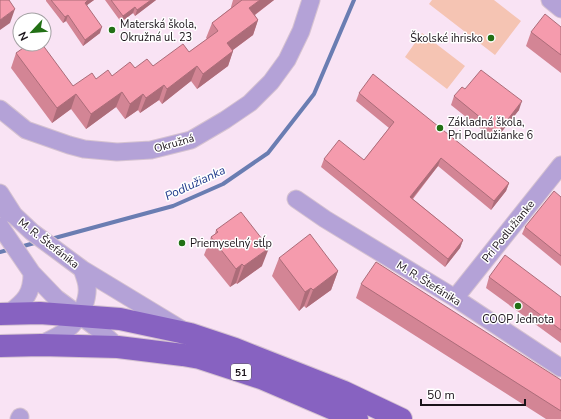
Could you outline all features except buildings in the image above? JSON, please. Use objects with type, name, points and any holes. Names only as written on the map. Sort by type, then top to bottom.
[{"type":"main road","name":"M. R. Štefánika","points":[[4,314],[40,313],[120,319],[190,334],[235,349],[344,392],[401,419]]},
{"type":"main road","name":"M. R. Štefánika","points":[[0,346],[40,345],[118,347],[183,355],[216,363],[261,378],[357,419]]},
{"type":"street","name":"Okružná","points":[[0,109],[26,130],[84,149],[117,152],[151,150],[191,140],[250,103],[271,82],[287,60],[312,0]]},
{"type":"street","points":[[550,0],[561,9]]},
{"type":"street","name":"Pri Podlužianke","points":[[455,298],[561,164]]},
{"type":"street","name":"M. R. Štefánika","points":[[0,193],[15,216]]},
{"type":"street","name":"M. R. Štefánika","points":[[296,199],[455,298],[561,368]]},
{"type":"street","name":"M. R. Štefánika","points":[[0,207],[15,216],[32,232],[82,269],[190,334]]},
{"type":"street","name":"M. R. Štefánika","points":[[0,226],[28,266],[56,298],[98,329],[118,347]]},
{"type":"street","name":"M. R. Štefánika","points":[[4,314],[21,304],[28,294],[32,285],[28,266]]},
{"type":"street","name":"M. R. Štefánika","points":[[40,345],[58,337],[70,328],[80,315],[87,299],[88,288],[82,269]]},
{"type":"shaded area","name":"Školské ihrisko","points":[[432,0],[494,0],[521,21],[495,55],[429,4]]},
{"type":"shaded area","name":"Školské ihrisko","points":[[422,33],[465,66],[447,89],[405,57]]},
{"type":"waterway","name":"Podlužianka","points":[[51,239],[173,206],[223,184],[268,153],[314,94],[354,0]]},
{"type":"waterway","name":"Podlužianka","points":[[20,247],[38,242]]},
{"type":"waterway","name":"Podlužianka","points":[[0,252],[11,249]]},
{"type":"place","name":"Materská škola, Okružná ul. 23","points":[[112,30]]},
{"type":"place","name":"Školské ihrisko","points":[[491,38]]},
{"type":"place","name":"Základná škola, Pri Podlužianke 6","points":[[440,128]]},
{"type":"place","name":"Priemyselný stĺp","points":[[182,243]]},
{"type":"place","name":"COOP Jednota","points":[[518,306]]}]
